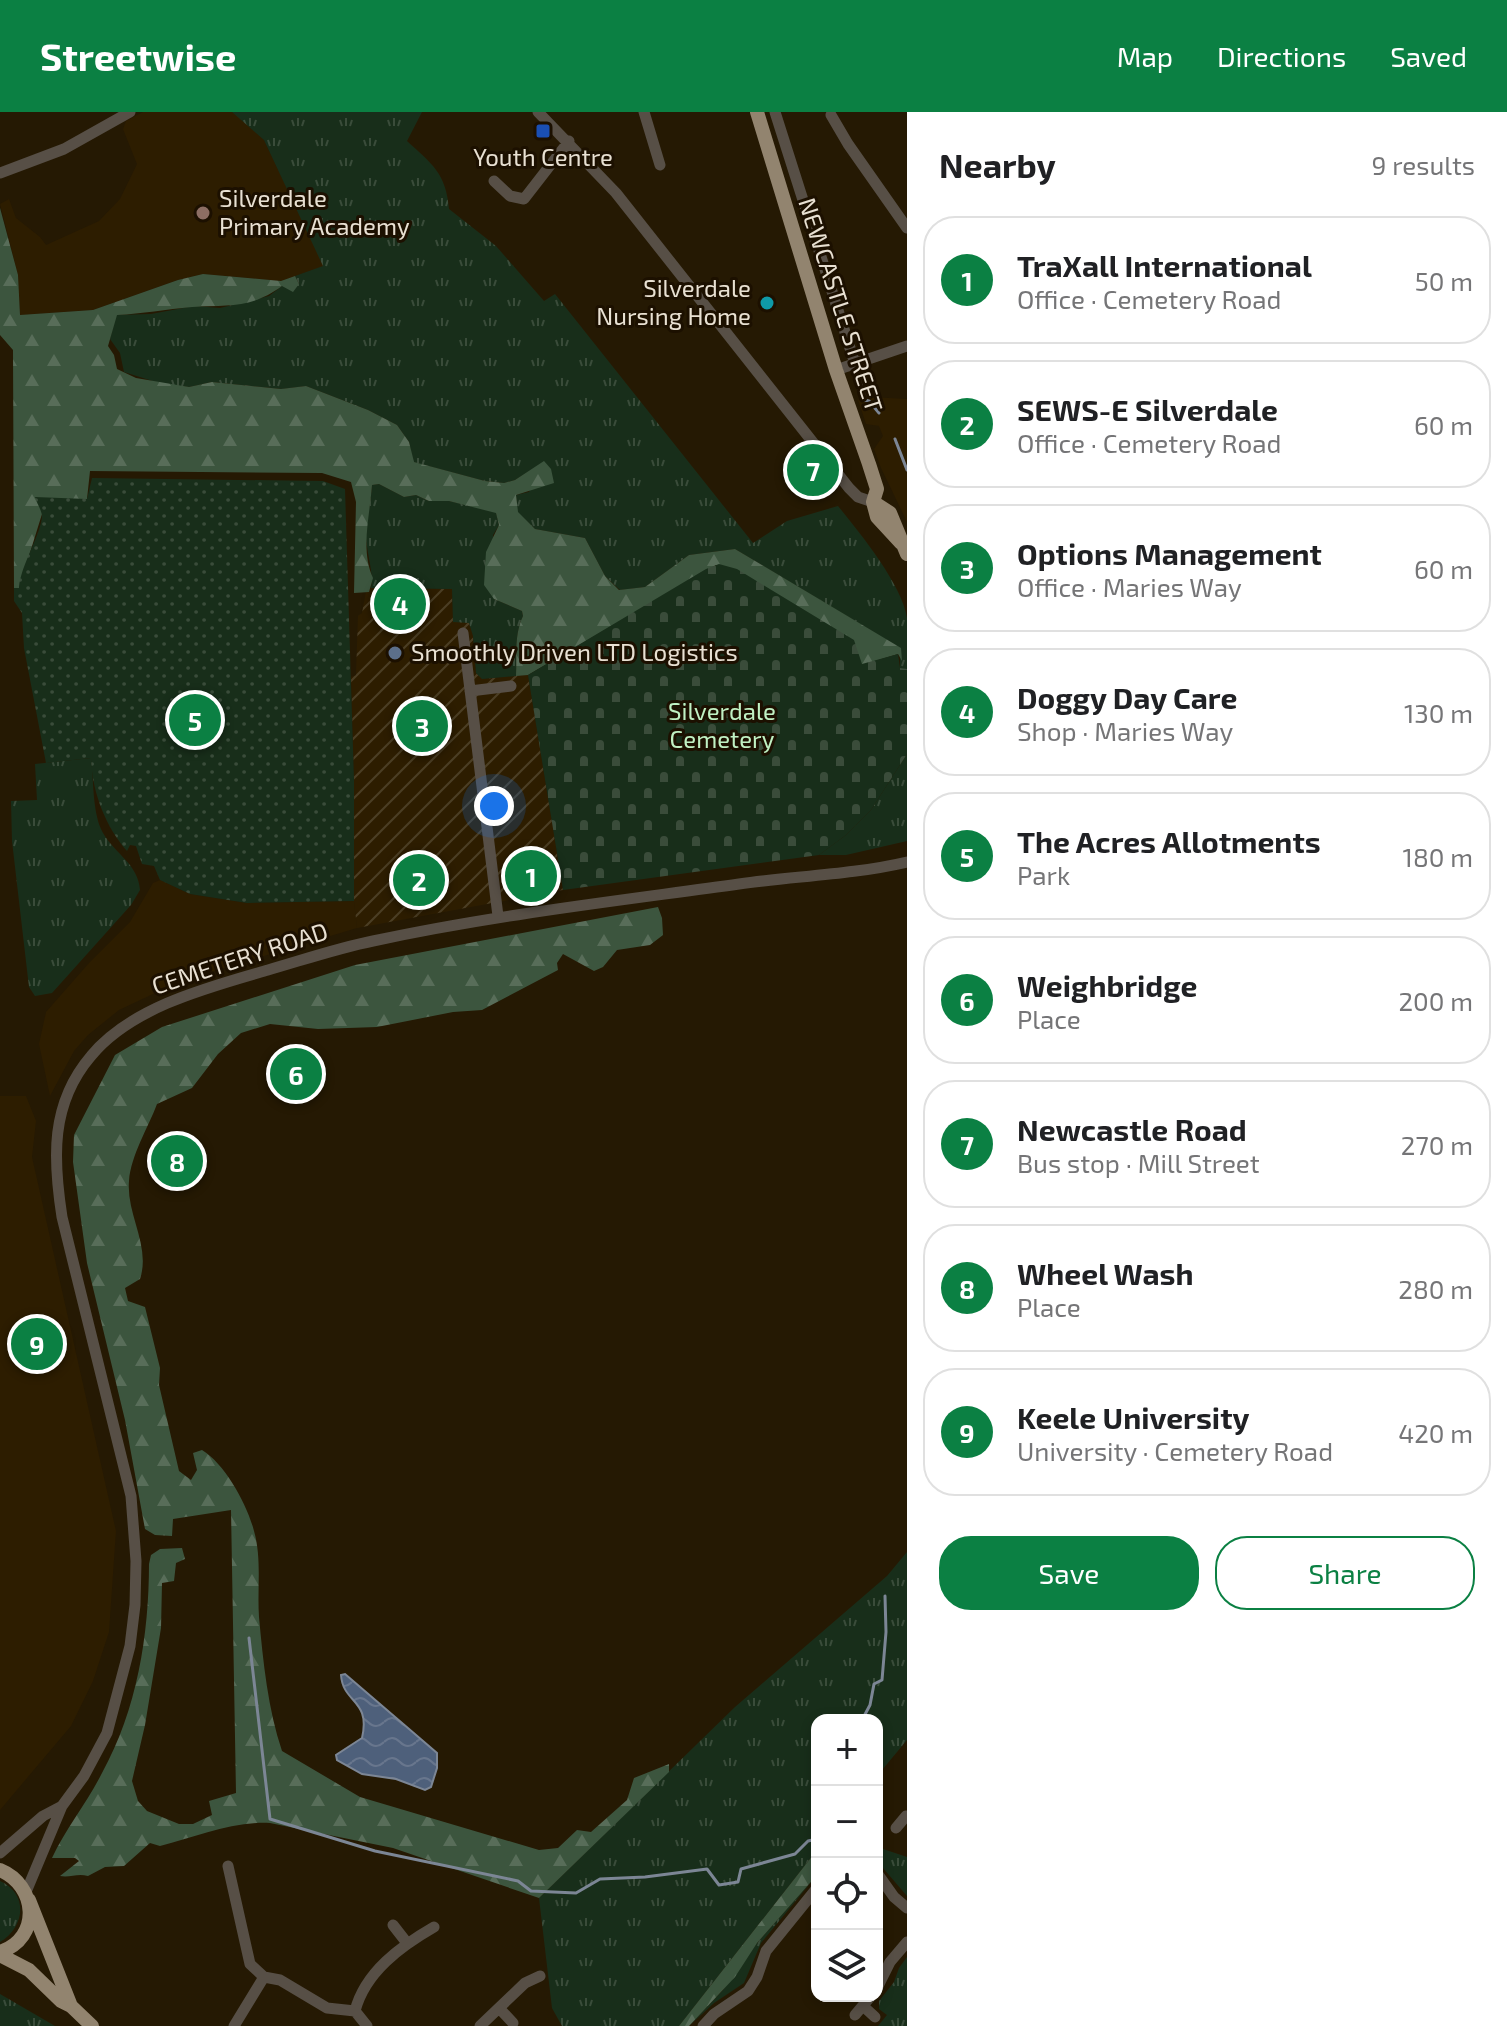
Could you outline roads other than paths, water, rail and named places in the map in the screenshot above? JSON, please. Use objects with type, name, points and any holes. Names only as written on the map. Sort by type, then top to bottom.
[{"type":"main road","name":"NEWCASTLE STREET","points":[[758,116],[836,370],[877,489],[873,502]]},
{"type":"main road","points":[[873,502],[877,517],[904,548]]},
{"type":"main road","points":[[0,1870],[16,1879],[28,1896],[71,2006]]},
{"type":"main road","points":[[0,1953],[13,1946],[24,1933],[30,1917],[28,1896]]},
{"type":"main road","points":[[0,1953],[29,1970],[92,2026]]},
{"type":"street","points":[[0,173],[64,149],[130,112]]},
{"type":"street","points":[[538,112],[616,193],[849,488],[858,497],[873,502]]},
{"type":"street","points":[[644,112],[660,165]]},
{"type":"street","name":"NEWCASTLE STREET","points":[[758,116],[775,114],[864,392]]},
{"type":"street","points":[[831,115],[907,228]]},
{"type":"street","points":[[494,181],[510,196],[524,199],[569,141]]},
{"type":"street","points":[[836,370],[907,346]]},
{"type":"street","points":[[463,633],[498,916]]},
{"type":"street","points":[[470,691],[511,686]]},
{"type":"street","name":"CEMETERY ROAD","points":[[28,1896],[62,1806],[84,1776],[107,1733],[130,1646],[135,1605],[136,1561],[131,1496],[62,1217],[56,1181],[57,1122],[78,1074],[90,1057],[108,1038],[147,1013],[235,980],[370,941],[498,916],[747,883],[857,872],[907,862]]},
{"type":"street","name":"CEMETERY ROAD","points":[[0,1853],[43,1816],[62,1806]]},
{"type":"street","points":[[896,1807],[906,1816],[896,1828]]},
{"type":"street","points":[[228,1866],[250,1964],[264,1977],[280,1980],[327,2008],[355,2011],[367,2026]]},
{"type":"street","points":[[883,1881],[907,1908]]},
{"type":"street","points":[[703,2026],[714,2014],[748,1991],[757,1977],[766,1951],[811,1895]]},
{"type":"street","points":[[393,1925],[407,1943]]},
{"type":"street","points":[[355,2011],[359,1998],[382,1965],[407,1943],[434,1927]]},
{"type":"street","points":[[883,1976],[907,1942]]},
{"type":"street","points":[[480,2026],[525,1983],[540,1976]]},
{"type":"street","points":[[234,2026],[264,1977]]},
{"type":"street","points":[[866,2002],[859,2011],[875,2017]]},
{"type":"street","points":[[499,2008],[513,2023]]},
{"type":"water","points":[[345,1674],[437,1753],[437,1768],[431,1787],[425,1790],[396,1779],[362,1774],[337,1760],[336,1755],[362,1738],[364,1725],[360,1709],[343,1684],[341,1675]]},
{"type":"waterway","points":[[864,400],[869,401],[879,413]]},
{"type":"waterway","points":[[895,439],[907,470]]},
{"type":"waterway","points":[[865,1714],[874,1684],[882,1680],[885,1596]]},
{"type":"waterway","points":[[249,1638],[270,1819],[375,1851],[518,1881],[531,1891],[576,1893],[600,1879],[707,1869],[719,1885],[738,1882],[741,1869],[795,1854],[811,1840]]},
{"type":"place","name":"Youth Centre","points":[[543,131]]},
{"type":"place","name":"Silverdale Primary Academy","points":[[203,213]]},
{"type":"place","name":"Silverdale Nursing Home","points":[[767,303]]},
{"type":"place","name":"Newcastle Road","points":[[813,470]]},
{"type":"place","name":"Doggy Day Care","points":[[400,604]]},
{"type":"place","name":"Smoothly Driven LTD Logistics","points":[[395,653]]},
{"type":"place","name":"The Acres Allotments","points":[[195,720]]},
{"type":"place","name":"Options Management","points":[[422,726]]},
{"type":"place","name":"TraXall International","points":[[531,876]]},
{"type":"place","name":"SEWS-E Silverdale","points":[[419,880]]},
{"type":"place","name":"Weighbridge","points":[[296,1074]]},
{"type":"place","name":"Wheel Wash","points":[[177,1161]]},
{"type":"place","name":"Keele University","points":[[37,1344]]},
{"type":"park label","name":"Silverdale Cemetery","points":[[722,726]]}]
